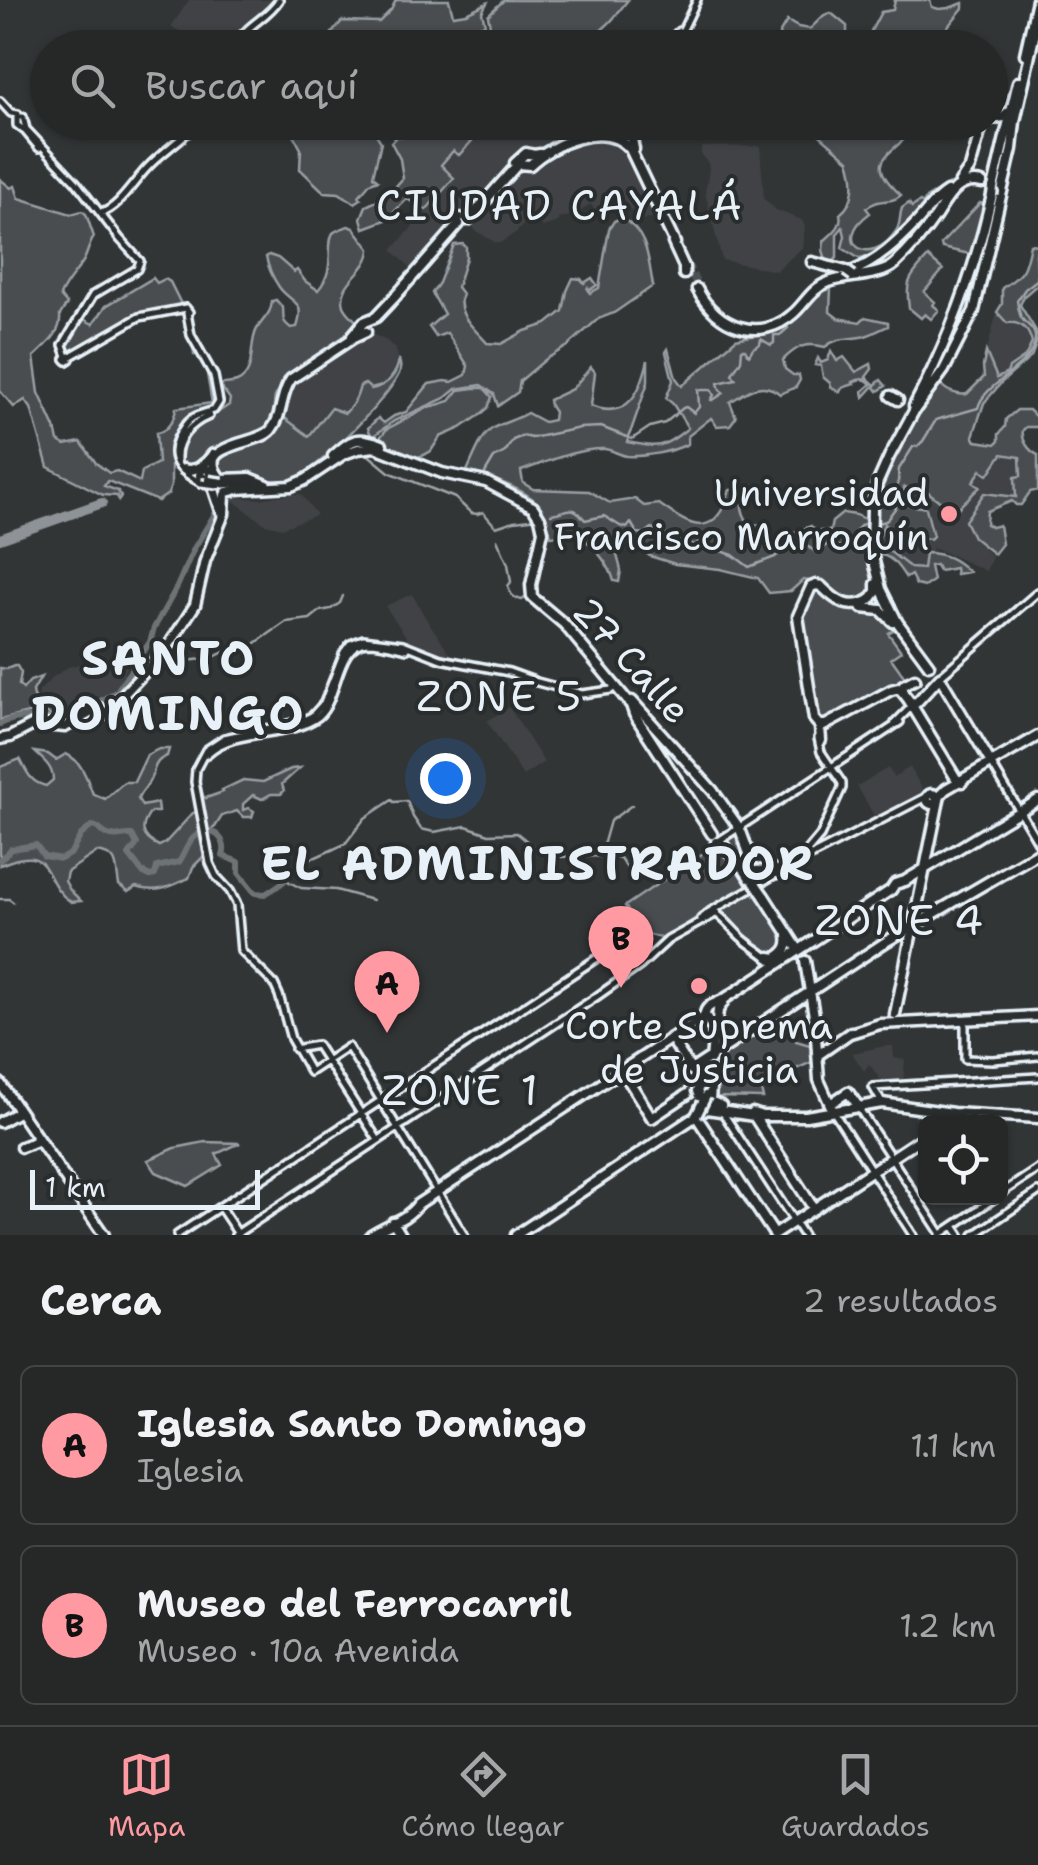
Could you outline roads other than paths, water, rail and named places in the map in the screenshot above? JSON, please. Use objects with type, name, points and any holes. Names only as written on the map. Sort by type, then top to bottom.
[{"type":"main road","points":[[247,30],[278,0]]},
{"type":"main road","points":[[680,30],[695,0]]},
{"type":"main road","points":[[930,394],[975,309],[1012,149],[1037,0]]},
{"type":"main road","points":[[1008,117],[1020,94]]},
{"type":"main road","points":[[0,103],[18,118],[30,136]]},
{"type":"main road","points":[[1008,134],[1012,133],[1012,149]]},
{"type":"main road","points":[[0,740],[10,740],[34,727],[64,729],[103,710],[123,693],[169,642],[187,614],[195,599],[202,560],[223,510],[214,484],[180,469],[173,454],[187,422],[217,412],[222,398],[216,374],[193,334],[186,312],[137,320],[67,358],[60,349],[90,296],[135,268],[139,261],[118,240],[76,182],[34,140]]},
{"type":"main road","points":[[100,213],[114,208],[146,169],[183,140]]},
{"type":"main road","points":[[223,510],[210,464],[224,445],[260,435],[270,428],[288,379],[368,326],[528,152],[535,158],[583,140]]},
{"type":"main road","points":[[618,140],[635,155]]},
{"type":"main road","points":[[619,140],[642,167],[676,243],[665,225]]},
{"type":"main road","points":[[633,140],[635,155],[684,268],[684,278],[712,313],[730,324],[744,328],[774,324],[794,313],[825,284],[893,266],[910,244],[906,238],[868,265],[818,285],[787,316],[768,324],[744,326],[727,320],[712,309],[698,289],[712,313]]},
{"type":"main road","points":[[976,179],[980,140]]},
{"type":"main road","points":[[796,864],[820,836],[842,788],[821,751],[800,632],[800,611],[811,587],[816,585],[847,606],[866,603],[874,595],[876,584],[868,541],[871,497],[881,468],[935,366],[956,312],[983,236],[1005,140]]},
{"type":"main road","points":[[492,190],[524,160]]},
{"type":"main road","points":[[892,248],[934,202],[958,184],[976,179]]},
{"type":"main road","points":[[812,262],[855,276],[892,268],[936,216],[947,196],[976,179]]},
{"type":"main road","points":[[976,179],[989,195],[983,236]]},
{"type":"main road","points":[[983,236],[995,212],[994,222]]},
{"type":"main road","points":[[911,228],[912,236],[920,235]]},
{"type":"main road","points":[[956,312],[969,314],[975,309]]},
{"type":"main road","points":[[956,312],[966,324],[958,345]]},
{"type":"main road","points":[[929,665],[893,616],[879,584],[870,524],[880,476],[914,410],[949,361]]},
{"type":"main road","points":[[194,420],[177,450],[177,460],[184,469],[228,491],[262,485]]},
{"type":"main road","name":"27 Calle","points":[[262,485],[285,488],[298,484],[350,447],[372,445],[442,474],[486,482],[530,505],[541,517],[543,536],[531,592],[535,601],[575,632],[618,687],[718,840],[763,897]]},
{"type":"main road","points":[[184,469],[194,470],[214,457]]},
{"type":"main road","points":[[214,457],[221,479],[250,478],[262,485]]},
{"type":"main road","points":[[822,586],[841,607],[881,610],[907,636]]},
{"type":"main road","points":[[889,728],[909,699],[925,692],[1038,592]]},
{"type":"main road","points":[[800,611],[817,720],[828,723]]},
{"type":"main road","points":[[670,1038],[690,1069],[712,1060],[809,990],[1038,845],[991,761],[936,677],[936,671],[893,616]]},
{"type":"main road","name":"27 Calle","points":[[561,620],[713,790],[739,827],[751,855],[749,876]]},
{"type":"main road","points":[[206,746],[312,716],[327,702],[346,648],[359,642],[406,647],[585,695],[618,687]]},
{"type":"main road","points":[[915,678],[903,685],[909,699],[960,781]]},
{"type":"main road","points":[[814,719],[820,726],[898,688],[916,703],[938,679]]},
{"type":"main road","points":[[718,840],[900,722]]},
{"type":"main road","points":[[828,723],[819,730],[822,750],[831,766]]},
{"type":"main road","points":[[817,730],[821,740]]},
{"type":"main road","points":[[991,761],[1024,746],[1036,733]]},
{"type":"main road","points":[[748,892],[876,822],[931,798],[1036,733]]},
{"type":"main road","points":[[234,738],[206,746],[196,775],[213,870],[237,904],[241,951],[276,988],[296,1049],[310,1072],[348,1047],[464,1235]]},
{"type":"main road","points":[[200,810],[196,775],[216,745]]},
{"type":"main road","points":[[220,1207],[237,1234],[638,966],[669,938],[778,873],[919,800],[931,798]]},
{"type":"main road","points":[[817,1060],[821,1051],[857,1027],[889,1020],[895,1014],[933,814],[931,798]]},
{"type":"main road","points":[[772,961],[795,951],[890,891],[895,884],[905,882],[1038,801]]},
{"type":"main road","points":[[718,840],[766,809]]},
{"type":"main road","points":[[864,831],[876,822]]},
{"type":"main road","points":[[749,876],[753,871],[780,870],[778,873]]},
{"type":"main road","points":[[706,1012],[891,893],[900,891],[923,870]]},
{"type":"main road","points":[[763,897],[795,951]]},
{"type":"main road","points":[[763,897],[795,951]]},
{"type":"main road","points":[[715,914],[772,961]]},
{"type":"main road","points":[[371,1235],[412,1212],[418,1204],[720,1003],[786,950],[788,936]]},
{"type":"main road","points":[[177,1235],[620,943],[633,968]]},
{"type":"main road","points":[[804,961],[820,1089]]},
{"type":"main road","points":[[809,990],[820,1089],[914,1235]]},
{"type":"main road","points":[[723,1003],[718,1010],[714,1038],[710,1100],[749,1110],[754,1115],[814,1208]]},
{"type":"main road","points":[[706,1012],[714,1038]]},
{"type":"main road","points":[[895,1014],[901,1019],[1038,1015]]},
{"type":"main road","points":[[850,1032],[880,1024],[965,1018]]},
{"type":"main road","points":[[965,1018],[965,1058],[1038,1056]]},
{"type":"main road","points":[[716,1027],[715,1047],[696,1114],[774,1235],[918,1140]]},
{"type":"main road","points":[[296,1049],[317,1045],[378,1140]]},
{"type":"main road","points":[[622,1070],[652,1118],[701,1085],[712,1060]]},
{"type":"main road","points":[[882,1102],[873,1087],[1038,1077]]},
{"type":"main road","points":[[1,1087],[50,1157]]},
{"type":"main road","points":[[1,1087],[104,1235]]},
{"type":"main road","points":[[831,1107],[848,1092],[943,1234],[957,1230],[987,1205]]},
{"type":"main road","points":[[672,1105],[698,1093],[712,1106],[754,1115]]},
{"type":"main road","points":[[702,1093],[709,1110],[803,1235]]},
{"type":"main road","points":[[705,1129],[699,1116],[709,1110],[806,1116],[831,1107],[882,1102],[1038,1120]]},
{"type":"main road","points":[[516,1235],[709,1110]]},
{"type":"main road","points":[[0,1122],[20,1116]]},
{"type":"main road","points":[[1008,1120],[1038,1120]]},
{"type":"main road","points":[[21,1148],[37,1141]]},
{"type":"main road","points":[[1008,1190],[1038,1170]]},
{"type":"main road","points":[[974,1235],[1038,1192]]},
{"type":"main road","points":[[393,1222],[401,1235]]},
{"type":"waterway","points":[[877,523],[886,521],[896,507],[899,469],[936,420],[978,408],[982,398],[1020,365],[1034,347],[1033,330],[1021,317],[1017,301],[1038,279]]},
{"type":"waterway","points":[[485,473],[494,458],[523,436],[532,438],[601,427],[632,439],[665,423],[683,408],[694,413],[699,407],[698,390],[711,390],[713,400],[724,393],[718,383],[736,379],[732,374],[741,360],[742,349],[749,355],[761,339],[771,345],[774,335],[788,328]]},
{"type":"waterway","points":[[365,452],[389,472],[455,498],[471,513],[483,512],[496,527],[531,519]]},
{"type":"waterway","points":[[551,514],[573,510],[585,520],[604,516],[627,528],[631,523],[637,533],[645,534],[652,528],[695,545],[700,541],[704,550],[733,555],[749,567],[786,548],[793,551],[807,546],[816,552],[827,545],[843,547],[863,524]]},
{"type":"waterway","points":[[0,724],[30,718],[61,724],[117,691],[150,642],[193,550],[216,512]]},
{"type":"waterway","points":[[497,539],[508,564],[510,591],[522,600],[528,596]]},
{"type":"waterway","points":[[169,653],[186,661],[212,658],[253,645],[286,622],[310,619],[331,609],[343,596]]},
{"type":"waterway","points":[[150,636],[161,646]]},
{"type":"waterway","points":[[372,900],[336,890],[301,888],[287,878],[306,859],[345,844],[365,818],[392,800],[407,801],[421,829],[434,832],[466,826],[489,834],[517,833],[544,855],[620,858],[631,881]]},
{"type":"waterway","points":[[600,856],[610,821],[632,805]]},
{"type":"waterway","points":[[0,860],[11,849],[36,845],[44,856],[61,859],[71,853],[81,835],[92,826],[111,836],[132,835],[137,844],[129,855],[150,876],[155,875],[157,867],[179,862],[195,836],[210,832],[222,840],[223,856],[239,862],[239,873],[255,893],[265,894],[287,878]]},
{"type":"waterway","points":[[0,899],[13,902]]},
{"type":"tunnel","points":[[625,140],[633,149]]},
{"type":"tunnel","points":[[677,242],[699,289]]},
{"type":"place","name":"Universidad Francisco Marroquín","points":[[949,514]]},
{"type":"place","name":"Corte Suprema de Justicia","points":[[699,986]]},
{"type":"place","name":"Museo del Ferrocarril","points":[[621,988]]},
{"type":"place","name":"Iglesia Santo Domingo","points":[[387,1033]]},
{"type":"district","name":"CIUDAD CAYALÁ","points":[[560,205]]},
{"type":"district","name":"SANTO DOMINGO","points":[[169,686]]},
{"type":"district","name":"ZONE 5","points":[[500,696]]},
{"type":"district","name":"EL ADMINISTRADOR","points":[[538,863]]},
{"type":"district","name":"ZONE 4","points":[[900,920]]},
{"type":"district","name":"ZONE 1","points":[[461,1090]]}]
